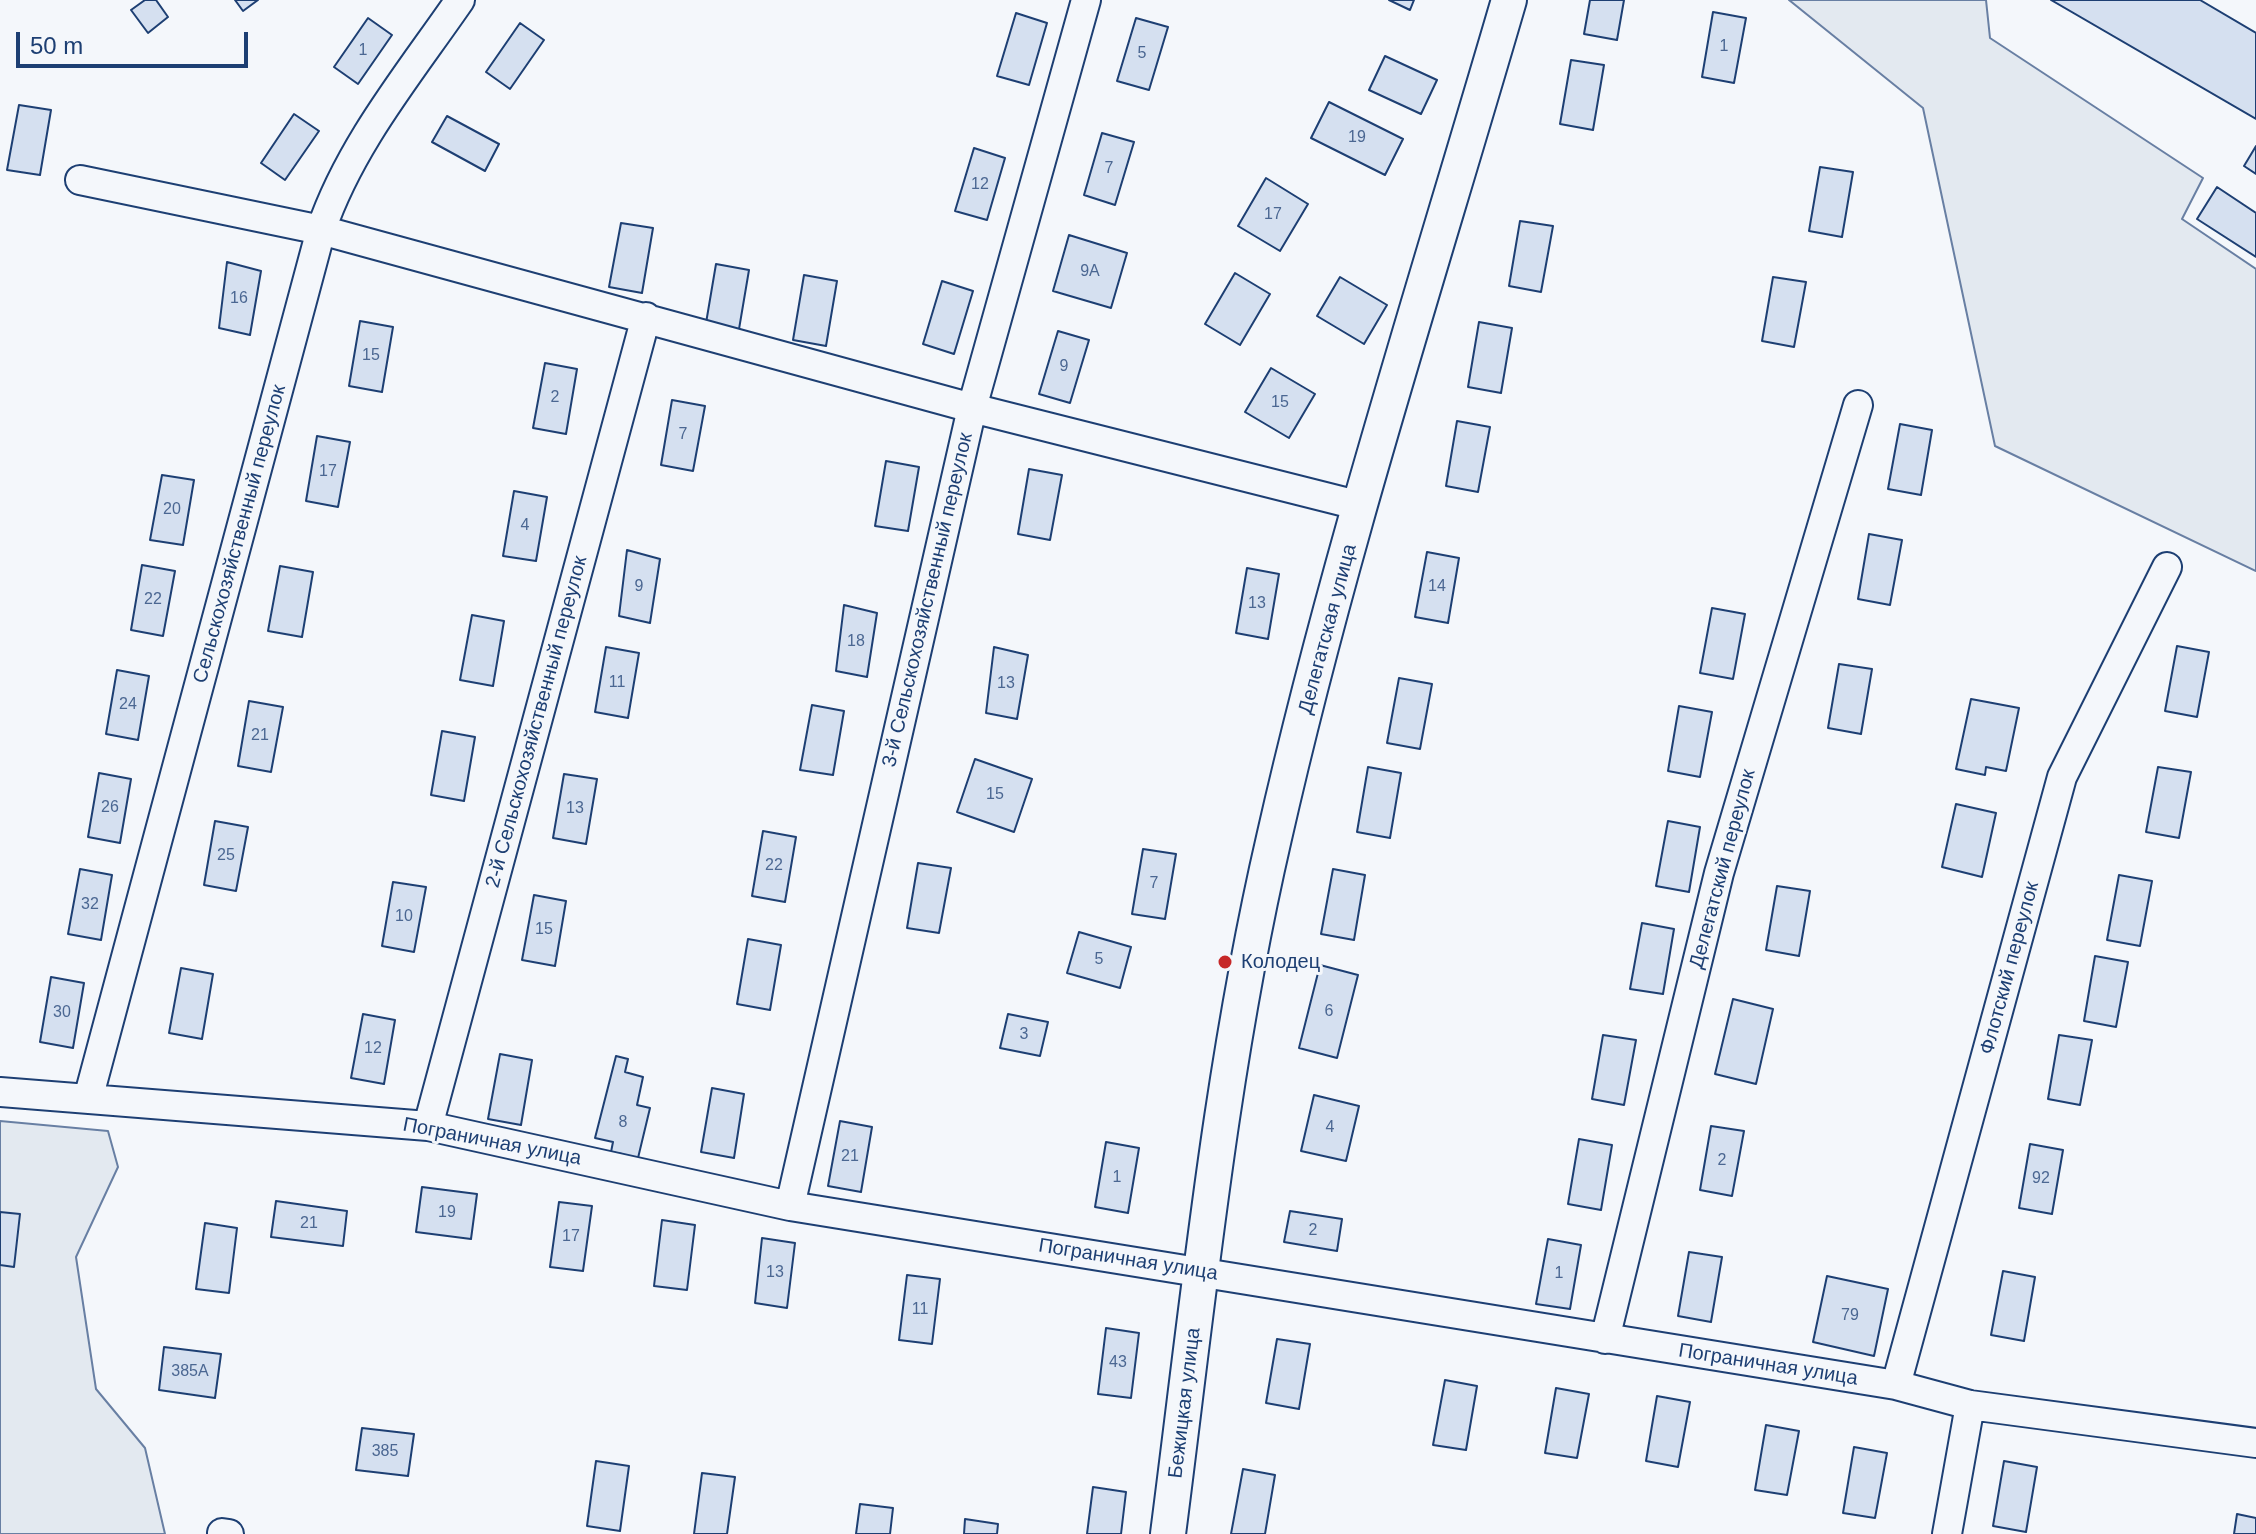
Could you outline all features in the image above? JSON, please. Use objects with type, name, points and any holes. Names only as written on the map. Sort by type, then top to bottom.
[{"type":"street","name":"Сельскохозяйственный переулок","points":[[88,1099],[321,230],[336,187],[353,155],[460,0]]},
{"type":"street","name":"3-й Сельскохозяйственный переулок","points":[[790,1206],[972,408],[1086,0]]},
{"type":"street","name":"Делегатская улица","points":[[1202,1271],[1234,1035],[1271,853],[1361,506],[1509,0]]},
{"type":"street","points":[[80,180],[321,230],[972,408],[1361,506]]},
{"type":"street","name":"2-й Сельскохозяйственный переулок","points":[[428,1126],[646,317]]},
{"type":"street","name":"Делегатский переулок","points":[[1605,1339],[1719,873],[1858,405]]},
{"type":"street","name":"Флотский переулок","points":[[1896,1385],[2062,777],[2167,567]]},
{"type":"street","name":"Пограничная улица","points":[[0,1092],[428,1126],[790,1206],[1896,1385],[1970,1405],[2256,1443]]},
{"type":"street","name":"Бежицкая улица","points":[[1168,1534],[1202,1271]]},
{"type":"street","points":[[1947,1534],[1970,1405]]},
{"type":"shaded area","points":[[1789,0],[1986,0],[1990,38],[2203,178],[2182,219],[2256,269],[2256,571],[1995,446],[1923,108]]},
{"type":"shaded area","points":[[0,1121],[108,1131],[118,1167],[76,1257],[96,1389],[145,1448],[165,1534],[0,1534]]},
{"type":"building","points":[[145,0],[156,0],[168,17],[148,33],[131,10]]},
{"type":"building","points":[[235,0],[258,0],[243,11]]},
{"type":"building","points":[[1389,0],[1414,0],[1410,10]]},
{"type":"building","points":[[1590,0],[1624,0],[1617,40],[1584,34]]},
{"type":"building","points":[[2051,0],[2200,0],[2256,33],[2256,119]]},
{"type":"building","points":[[1713,12],[1746,18],[1734,83],[1702,77]]},
{"type":"building","points":[[1016,13],[1047,23],[1029,85],[997,76]]},
{"type":"building","points":[[368,18],[392,35],[358,84],[334,67]]},
{"type":"building","points":[[1136,18],[1168,27],[1149,90],[1117,81]]},
{"type":"building","points":[[520,23],[544,40],[510,89],[486,72]]},
{"type":"building","points":[[1385,56],[1437,80],[1421,114],[1369,90]]},
{"type":"building","points":[[1571,60],[1604,65],[1593,130],[1560,124]]},
{"type":"building","points":[[1329,102],[1403,139],[1385,175],[1311,138]]},
{"type":"building","points":[[19,105],[51,110],[40,175],[7,170]]},
{"type":"building","points":[[294,114],[319,131],[285,180],[261,163]]},
{"type":"building","points":[[447,116],[499,144],[485,171],[432,142]]},
{"type":"building","points":[[1102,133],[1134,142],[1115,205],[1084,195]]},
{"type":"building","points":[[2256,146],[2256,174],[2244,166]]},
{"type":"building","points":[[974,148],[1005,158],[987,220],[955,211]]},
{"type":"building","points":[[1820,167],[1853,172],[1842,237],[1809,231]]},
{"type":"building","points":[[1266,178],[1308,204],[1280,251],[1238,226]]},
{"type":"building","points":[[2217,187],[2256,213],[2256,257],[2197,219]]},
{"type":"building","points":[[1520,221],[1553,226],[1541,292],[1509,286]]},
{"type":"building","points":[[621,223],[653,228],[642,293],[609,287]]},
{"type":"building","points":[[1069,235],[1127,253],[1111,308],[1053,291]]},
{"type":"building","points":[[227,262],[261,271],[250,335],[219,328]]},
{"type":"building","points":[[716,264],[749,270],[738,335],[705,329]]},
{"type":"building","points":[[1235,273],[1270,294],[1240,345],[1205,324]]},
{"type":"building","points":[[804,275],[837,281],[826,346],[793,340]]},
{"type":"building","points":[[1340,277],[1387,305],[1364,344],[1317,316]]},
{"type":"building","points":[[1773,277],[1806,282],[1794,347],[1762,341]]},
{"type":"building","points":[[942,281],[973,291],[954,354],[923,344]]},
{"type":"building","points":[[360,321],[393,327],[382,392],[349,386]]},
{"type":"building","points":[[1479,322],[1512,328],[1501,393],[1468,387]]},
{"type":"building","points":[[1058,331],[1089,340],[1070,403],[1039,394]]},
{"type":"building","points":[[545,363],[577,369],[566,434],[533,428]]},
{"type":"building","points":[[1271,368],[1315,394],[1289,438],[1245,412]]},
{"type":"building","points":[[672,400],[705,406],[693,471],[661,465]]},
{"type":"building","points":[[1457,421],[1490,427],[1478,492],[1446,486]]},
{"type":"building","points":[[1900,424],[1932,430],[1921,495],[1888,489]]},
{"type":"building","points":[[317,436],[350,442],[338,507],[306,501]]},
{"type":"building","points":[[886,461],[919,467],[908,531],[875,526]]},
{"type":"building","points":[[1029,469],[1062,475],[1050,540],[1018,534]]},
{"type":"building","points":[[162,475],[194,480],[183,545],[150,540]]},
{"type":"building","points":[[514,491],[547,497],[536,561],[503,556]]},
{"type":"building","points":[[1869,534],[1902,540],[1890,605],[1858,599]]},
{"type":"building","points":[[627,550],[660,559],[650,623],[619,616]]},
{"type":"building","points":[[1427,552],[1459,558],[1448,623],[1415,617]]},
{"type":"building","points":[[142,565],[175,571],[163,636],[131,630]]},
{"type":"building","points":[[280,566],[313,572],[302,637],[268,631]]},
{"type":"building","points":[[1247,568],[1279,574],[1268,639],[1236,633]]},
{"type":"building","points":[[844,605],[877,613],[867,677],[836,671]]},
{"type":"building","points":[[1712,608],[1745,614],[1733,679],[1700,673]]},
{"type":"building","points":[[472,615],[504,621],[493,686],[460,680]]},
{"type":"building","points":[[2177,646],[2209,652],[2197,717],[2165,711]]},
{"type":"building","points":[[606,647],[639,653],[628,718],[595,712]]},
{"type":"building","points":[[994,647],[1028,655],[1017,719],[986,713]]},
{"type":"building","points":[[1839,664],[1872,669],[1861,734],[1828,728]]},
{"type":"building","points":[[117,670],[149,676],[138,740],[106,734]]},
{"type":"building","points":[[1399,678],[1432,684],[1420,749],[1387,743]]},
{"type":"building","points":[[1971,699],[2019,708],[2006,771],[1986,767],[1985,775],[1956,769]]},
{"type":"building","points":[[249,701],[283,707],[271,772],[238,766]]},
{"type":"building","points":[[812,705],[844,711],[833,775],[800,770]]},
{"type":"building","points":[[1679,706],[1712,712],[1700,777],[1668,771]]},
{"type":"building","points":[[442,731],[475,737],[464,801],[431,795]]},
{"type":"building","points":[[975,759],[1032,779],[1014,832],[957,812]]},
{"type":"building","points":[[1368,767],[1401,773],[1390,838],[1357,832]]},
{"type":"building","points":[[2158,767],[2191,772],[2179,838],[2146,832]]},
{"type":"building","points":[[99,773],[131,779],[120,843],[88,837]]},
{"type":"building","points":[[564,774],[597,779],[586,844],[553,838]]},
{"type":"building","points":[[1956,804],[1996,813],[1982,877],[1942,867]]},
{"type":"building","points":[[215,821],[248,827],[236,891],[204,885]]},
{"type":"building","points":[[1668,821],[1700,827],[1689,892],[1656,886]]},
{"type":"building","points":[[763,831],[796,837],[785,902],[752,896]]},
{"type":"building","points":[[1143,849],[1176,854],[1165,919],[1132,914]]},
{"type":"building","points":[[918,863],[951,868],[939,933],[907,928]]},
{"type":"building","points":[[80,869],[112,875],[101,940],[68,934]]},
{"type":"building","points":[[1333,869],[1365,875],[1354,940],[1321,934]]},
{"type":"building","points":[[2119,875],[2152,881],[2140,946],[2107,940]]},
{"type":"building","points":[[393,882],[426,887],[414,952],[382,946]]},
{"type":"building","points":[[1777,886],[1810,891],[1799,956],[1766,950]]},
{"type":"building","points":[[534,895],[566,901],[555,966],[522,960]]},
{"type":"building","points":[[1642,923],[1674,929],[1663,994],[1630,989]]},
{"type":"building","points":[[1079,932],[1131,947],[1120,988],[1067,973]]},
{"type":"building","points":[[748,939],[781,945],[770,1010],[737,1004]]},
{"type":"building","points":[[2095,956],[2128,962],[2116,1027],[2084,1021]]},
{"type":"building","points":[[1320,965],[1358,975],[1337,1058],[1299,1048]]},
{"type":"building","points":[[181,968],[213,974],[202,1039],[169,1033]]},
{"type":"building","points":[[51,977],[84,983],[73,1048],[40,1042]]},
{"type":"building","points":[[1733,999],[1773,1009],[1756,1084],[1715,1074]]},
{"type":"building","points":[[363,1014],[395,1020],[384,1084],[351,1078]]},
{"type":"building","points":[[1008,1014],[1048,1022],[1040,1056],[1000,1048]]},
{"type":"building","points":[[1603,1035],[1636,1040],[1624,1105],[1592,1099]]},
{"type":"building","points":[[2059,1035],[2092,1040],[2080,1105],[2048,1099]]},
{"type":"building","points":[[500,1054],[532,1060],[521,1125],[488,1119]]},
{"type":"building","points":[[616,1056],[628,1059],[625,1072],[643,1077],[637,1105],[650,1108],[638,1158],[621,1158],[622,1154],[611,1152],[613,1142],[595,1138]]},
{"type":"building","points":[[712,1088],[744,1094],[734,1158],[701,1152]]},
{"type":"building","points":[[1314,1095],[1359,1106],[1346,1161],[1301,1151]]},
{"type":"building","points":[[840,1121],[872,1127],[861,1192],[828,1186]]},
{"type":"building","points":[[1711,1126],[1744,1131],[1732,1196],[1700,1190]]},
{"type":"building","points":[[1579,1139],[1612,1145],[1601,1210],[1568,1204]]},
{"type":"building","points":[[1106,1142],[1139,1148],[1128,1213],[1095,1207]]},
{"type":"building","points":[[2030,1144],[2063,1150],[2052,1214],[2019,1208]]},
{"type":"building","points":[[422,1187],[477,1194],[471,1239],[416,1232]]},
{"type":"building","points":[[276,1201],[347,1211],[343,1246],[271,1237]]},
{"type":"building","points":[[559,1202],[592,1206],[583,1271],[550,1267]]},
{"type":"building","points":[[1290,1211],[1342,1219],[1337,1251],[1284,1242]]},
{"type":"building","points":[[0,1212],[20,1214],[14,1267],[0,1265]]},
{"type":"building","points":[[662,1220],[695,1225],[687,1290],[654,1286]]},
{"type":"building","points":[[205,1223],[237,1228],[229,1293],[196,1289]]},
{"type":"building","points":[[762,1238],[795,1243],[787,1308],[755,1303]]},
{"type":"building","points":[[1548,1239],[1581,1245],[1570,1309],[1536,1304]]},
{"type":"building","points":[[1689,1252],[1722,1257],[1711,1322],[1678,1316]]},
{"type":"building","points":[[2003,1271],[2035,1277],[2024,1341],[1991,1335]]},
{"type":"building","points":[[907,1275],[940,1279],[932,1344],[899,1340]]},
{"type":"building","points":[[1827,1276],[1888,1289],[1874,1356],[1813,1342]]},
{"type":"building","points":[[1106,1328],[1139,1333],[1131,1398],[1098,1394]]},
{"type":"building","points":[[1277,1339],[1310,1344],[1299,1409],[1266,1403]]},
{"type":"building","points":[[164,1347],[221,1354],[215,1398],[159,1390]]},
{"type":"building","points":[[1445,1380],[1477,1386],[1466,1450],[1433,1445]]},
{"type":"building","points":[[1556,1388],[1589,1394],[1577,1458],[1545,1453]]},
{"type":"building","points":[[1657,1396],[1690,1402],[1678,1467],[1646,1461]]},
{"type":"building","points":[[1766,1425],[1799,1431],[1787,1495],[1755,1490]]},
{"type":"building","points":[[362,1428],[414,1434],[408,1476],[356,1470]]},
{"type":"building","points":[[1854,1447],[1887,1453],[1875,1518],[1843,1513]]},
{"type":"building","points":[[596,1461],[629,1466],[620,1531],[587,1526]]},
{"type":"building","points":[[2004,1461],[2037,1467],[2026,1532],[1993,1526]]},
{"type":"building","points":[[1243,1469],[1275,1475],[1265,1534],[1231,1534]]},
{"type":"building","points":[[702,1473],[735,1477],[727,1534],[694,1534]]},
{"type":"building","points":[[1093,1487],[1126,1492],[1121,1534],[1087,1534]]},
{"type":"building","points":[[860,1504],[893,1508],[890,1534],[856,1534]]},
{"type":"building","points":[[2237,1514],[2256,1518],[2256,1534],[2234,1534]]},
{"type":"building","points":[[965,1519],[998,1524],[997,1534],[964,1534]]},
{"type":"place","name":"Колодец","points":[[1225,962]]}]
